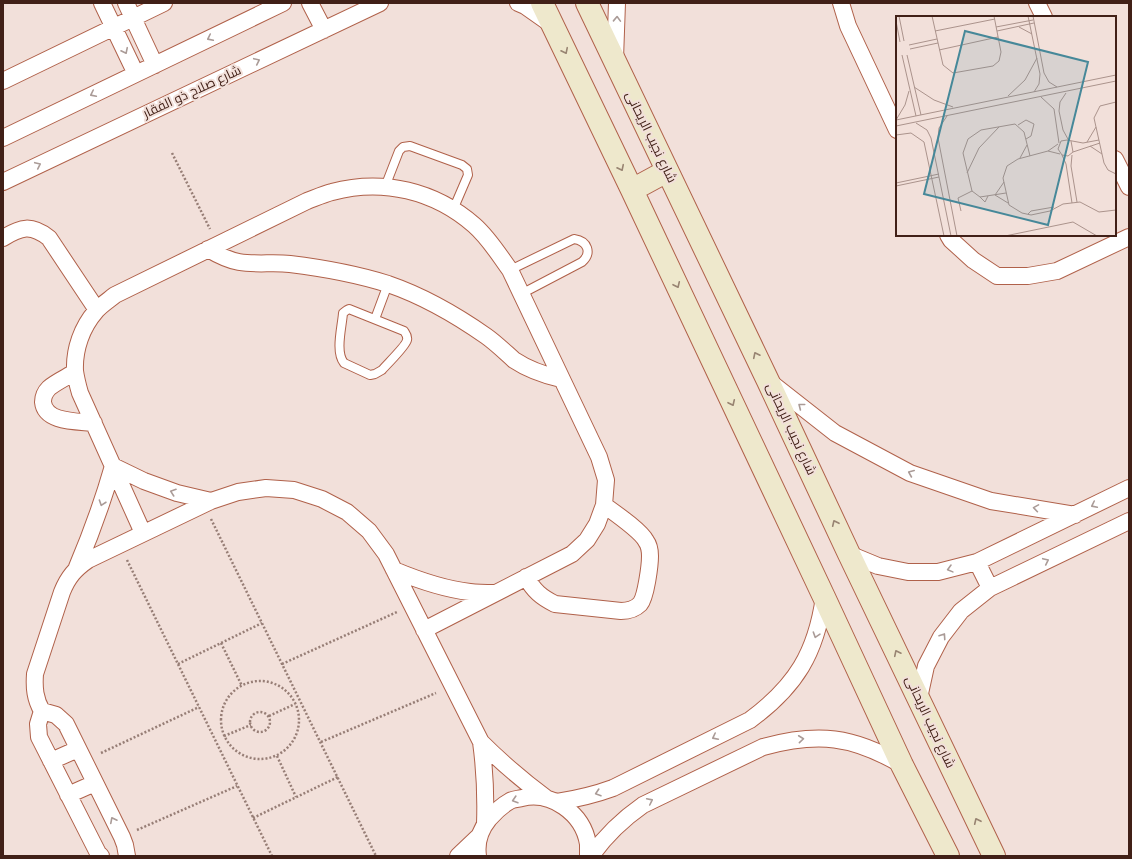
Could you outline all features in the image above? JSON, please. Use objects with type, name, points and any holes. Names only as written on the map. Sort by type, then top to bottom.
[{"type":"street","points":[[102,3],[136,74]]},
{"type":"street","points":[[126,3],[155,65]]},
{"type":"street","points":[[3,81],[164,3]]},
{"type":"street","points":[[3,138],[284,3]]},
{"type":"street","points":[[310,3],[324,30]]},
{"type":"street","name":"شارع صلاح ذو الفقار","points":[[3,182],[380,3]]},
{"type":"street","points":[[518,3],[525,6],[553,26]]},
{"type":"street","points":[[542,3],[632,190],[902,765],[948,856]]},
{"type":"street","name":"شارع نجيب الريحانى","points":[[587,3],[994,856]]},
{"type":"street","points":[[615,63],[617,3]]},
{"type":"street","points":[[841,3],[848,26],[896,128]]},
{"type":"street","points":[[1037,3],[1044,16]]},
{"type":"street","points":[[1116,161],[1129,187]]},
{"type":"street","points":[[632,190],[667,171]]},
{"type":"street","points":[[143,533],[80,393],[75,372],[76,355],[80,338],[87,323],[97,310],[115,295],[307,201],[332,192],[359,187],[385,187],[409,191],[432,198],[453,210],[475,226],[493,246],[510,270],[599,457],[606,480],[604,505],[598,524],[587,540],[572,554],[424,630]]},
{"type":"street","points":[[3,238],[20,229],[31,228],[40,231],[49,238],[97,310]]},
{"type":"street","points":[[949,236],[973,260],[997,276],[1028,276],[1057,271],[1129,237]]},
{"type":"street","points":[[213,247],[222,257],[238,262],[288,264],[322,268],[356,275],[388,284],[424,299],[457,316],[529,369],[545,376],[561,379]]},
{"type":"street","points":[[75,372],[48,389],[44,395],[43,403],[45,410],[51,416],[58,419],[94,423]]},
{"type":"street","points":[[768,381],[836,433],[910,473],[991,501],[1075,514]]},
{"type":"street","points":[[113,466],[144,481],[207,503]]},
{"type":"street","points":[[113,466],[91,534],[77,567],[65,583],[34,684],[37,703],[42,711],[56,715],[66,724],[122,837],[127,856]]},
{"type":"street","points":[[77,567],[88,560],[207,503],[238,492],[266,488],[294,490],[322,498],[347,512],[369,531],[386,554],[482,742],[523,781],[571,812],[582,826],[588,843],[588,856]]},
{"type":"street","points":[[849,554],[878,566],[908,572],[938,572],[977,562],[1129,488]]},
{"type":"street","points":[[526,577],[538,594],[555,604],[628,611],[641,603],[644,597],[650,556],[646,540],[641,534],[604,505]]},
{"type":"street","points":[[919,698],[926,666],[941,637],[961,611],[990,588],[1129,521]]},
{"type":"street","points":[[977,562],[990,588]]},
{"type":"street","points":[[394,570],[418,580],[443,587],[469,592],[496,593]]},
{"type":"street","points":[[458,856],[496,810],[511,800],[528,796],[551,800],[576,799],[594,795],[613,788],[750,720],[765,709],[783,692],[802,667],[817,633],[824,597]]},
{"type":"street","points":[[42,711],[38,724],[39,737],[98,853],[101,856]]},
{"type":"street","points":[[591,856],[612,830],[627,816],[643,805],[763,747],[783,742],[824,738],[865,746],[902,765]]},
{"type":"street","points":[[478,856],[486,797],[482,742]]},
{"type":"street","points":[[52,761],[81,755]]},
{"type":"street","points":[[68,794],[95,783]]},
{"type":"lane","points":[[385,187],[399,151],[403,147],[410,146],[462,165],[467,169],[468,175],[453,210]]},
{"type":"lane","points":[[510,270],[574,239],[584,243],[587,248],[588,253],[582,262],[521,294]]},
{"type":"lane","points":[[376,320],[388,284]]},
{"type":"lane","points":[[349,309],[376,320],[404,331],[407,340],[382,370],[370,375],[344,364],[342,360],[339,352],[343,313],[349,309]]},
{"type":"path","points":[[172,153],[213,247]]},
{"type":"path","points":[[207,503],[262,623],[376,856]]},
{"type":"path","points":[[119,545],[272,856]]},
{"type":"path","points":[[282,664],[412,606]]},
{"type":"path","points":[[178,664],[262,623]]},
{"type":"path","points":[[221,643],[242,686]]},
{"type":"path","points":[[257,681],[273,684],[286,692],[295,704],[299,719],[297,734],[289,747],[277,756],[262,760],[247,757],[233,749],[224,736],[221,722],[223,707],[231,695],[242,686],[257,681]]},
{"type":"path","points":[[321,742],[453,685]]},
{"type":"path","points":[[269,716],[295,704]]},
{"type":"path","points":[[81,755],[199,707]]},
{"type":"path","points":[[260,712],[269,716],[270,721],[267,729],[258,731],[253,729],[251,725],[252,716],[260,712]]},
{"type":"path","points":[[224,736],[251,725]]},
{"type":"path","points":[[277,756],[296,797]]},
{"type":"path","points":[[253,818],[338,777]]},
{"type":"path","points":[[122,837],[237,786]]}]
